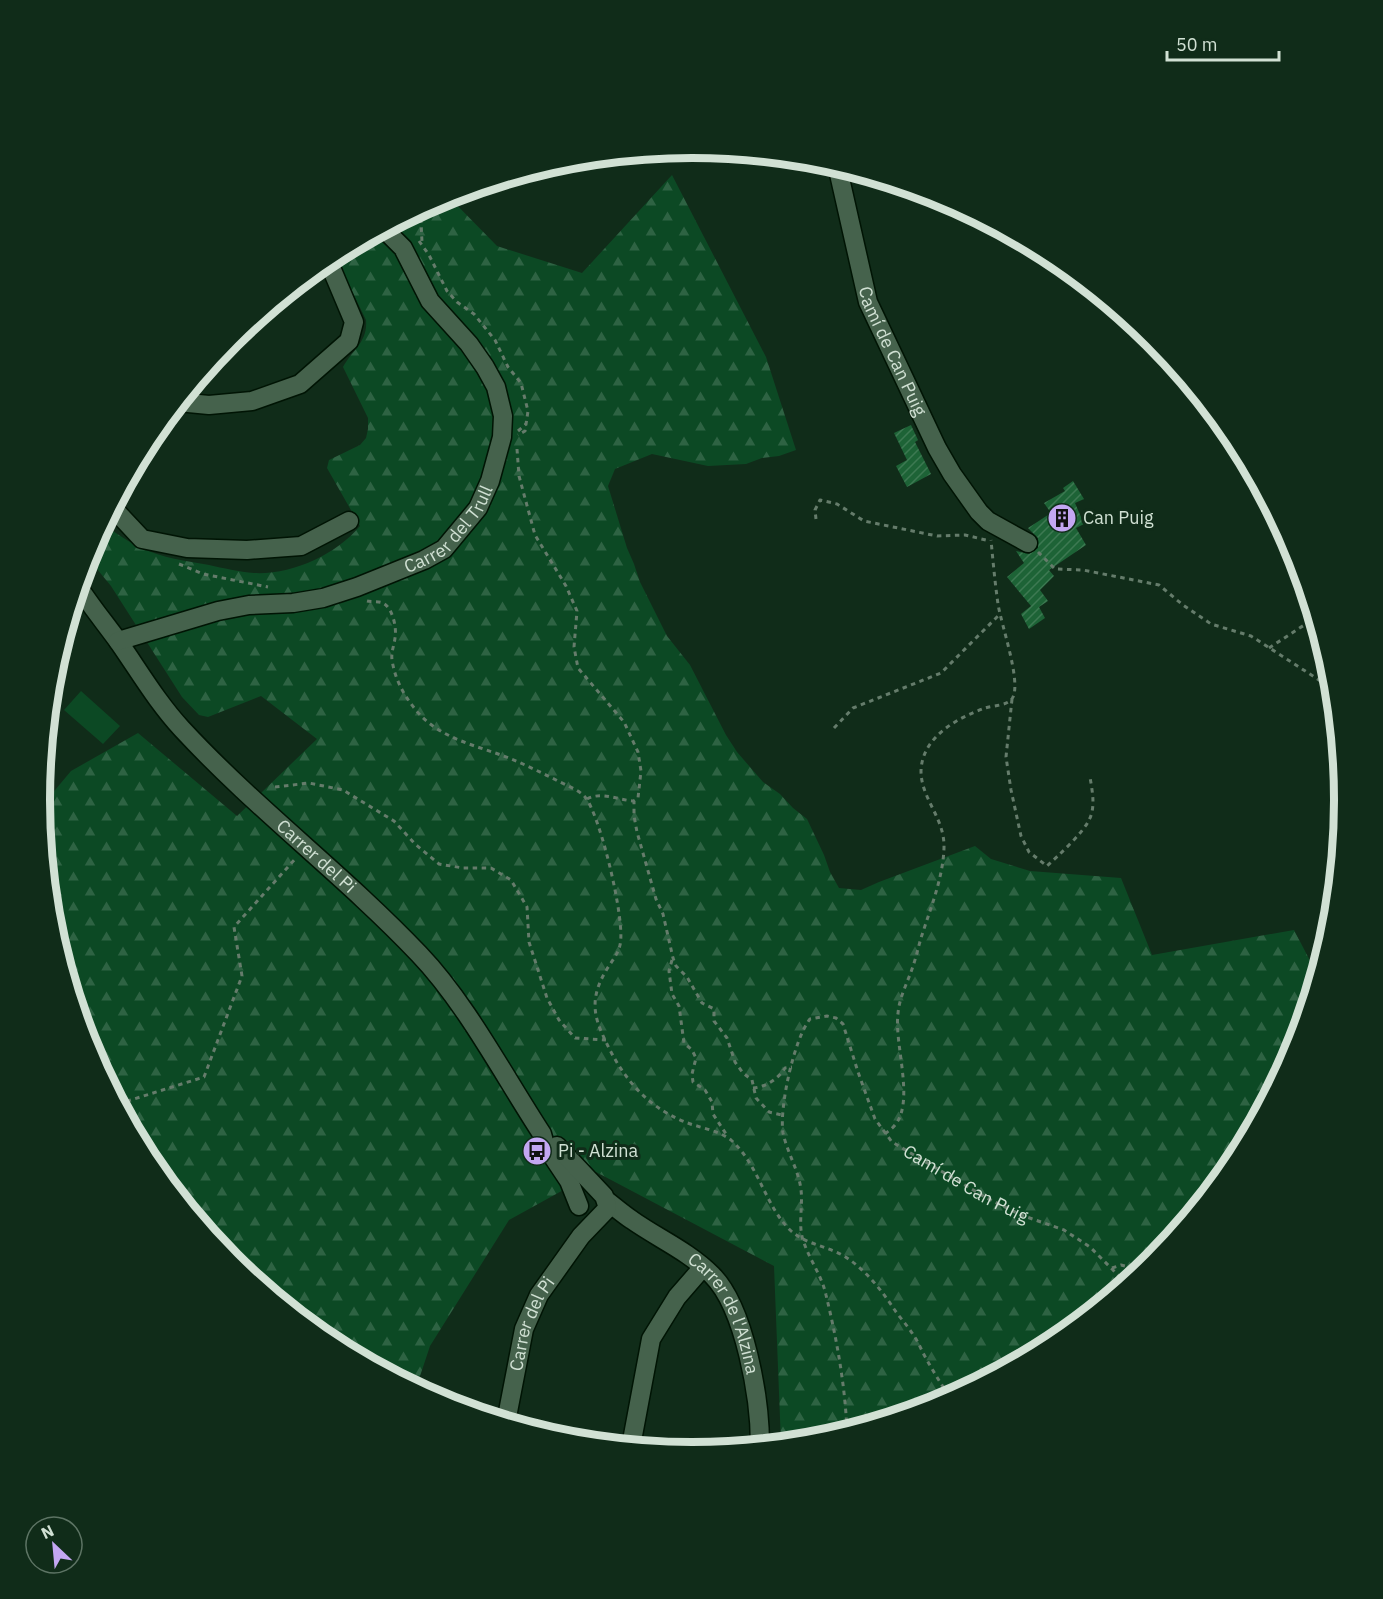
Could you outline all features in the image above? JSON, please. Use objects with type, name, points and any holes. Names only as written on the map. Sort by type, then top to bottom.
[{"type":"street","name":"Camí de Can Puig","points":[[839,175],[868,302],[875,321],[947,466],[988,521]]},
{"type":"street","name":"Carrer del Trull","points":[[118,641],[218,611],[249,605],[292,603],[344,591],[424,561],[444,549],[478,508],[490,481],[502,437],[503,416],[496,387],[468,345],[430,301],[403,248],[389,234]]},
{"type":"street","points":[[187,403],[209,405],[252,401],[300,384],[350,341],[354,322],[331,269]]},
{"type":"street","points":[[117,514],[142,539],[187,548],[247,550],[301,546],[349,521]]},
{"type":"street","points":[[988,521],[1023,540]]},
{"type":"street","name":"Carrer del Pi","points":[[84,594],[162,707],[178,725],[233,781],[399,934],[434,971],[473,1026],[569,1181],[579,1208],[581,1236]]},
{"type":"street","name":"Carrer del Pi","points":[[507,1414],[524,1329],[539,1295],[601,1207],[553,1142],[542,1134]]},
{"type":"street","points":[[588,1191],[601,1207],[586,1217],[579,1208],[581,1197],[588,1191]]},
{"type":"street","name":"Carrer de l'Alzina","points":[[601,1207],[630,1219],[670,1243],[704,1267],[723,1287],[731,1303],[753,1378],[759,1438]]},
{"type":"street","points":[[632,1438],[651,1339],[677,1297],[704,1267]]},
{"type":"path","points":[[420,218],[422,244]]},
{"type":"path","points":[[526,424],[525,431],[516,436],[519,476],[535,535],[566,586],[577,611],[574,647],[578,668],[624,722],[638,752],[640,785],[638,798],[634,801],[634,816],[654,891],[663,914],[673,958],[676,966],[691,983],[702,1003],[714,1009],[714,1021],[727,1038],[735,1062],[752,1080],[756,1098],[769,1112],[782,1115]]},
{"type":"path","points":[[816,519],[815,510],[820,500],[837,504],[864,522],[937,536],[965,535],[991,542],[1023,540],[1055,569],[1083,570],[1159,585],[1211,624],[1251,636],[1322,682]]},
{"type":"path","points":[[988,521],[1000,614],[1015,680],[1006,757],[1011,790],[1021,836],[1029,852],[1047,866],[1060,855],[1090,820],[1093,804],[1090,777]]},
{"type":"path","points":[[177,564],[203,574],[273,588]]},
{"type":"path","points":[[344,591],[369,602],[382,603],[389,608],[396,637],[391,655],[394,675],[412,705],[436,730],[534,769],[587,799],[602,837],[620,911],[621,927],[619,948],[599,983],[595,997],[596,1018],[631,1082],[644,1098],[663,1112],[719,1133],[730,1140]]},
{"type":"path","points":[[834,728],[853,708],[941,673],[1000,614]]},
{"type":"path","points":[[1269,648],[1309,622]]},
{"type":"path","points":[[885,1134],[895,1125],[903,1102],[897,1036],[900,1001],[935,895],[943,857],[942,828],[923,784],[921,769],[924,754],[941,733],[955,722],[1012,699]]},
{"type":"path","points":[[275,787],[309,783],[343,790],[394,821],[415,844],[439,864],[463,868],[491,868],[511,880],[527,907],[529,942],[547,998],[559,1020],[575,1038],[606,1040]]},
{"type":"path","points":[[587,799],[604,795],[634,801]]},
{"type":"path","points":[[126,1101],[204,1077],[242,976],[234,927],[305,847]]},
{"type":"path","points":[[673,958],[669,971],[672,994],[679,1006],[684,1042],[696,1058],[692,1074],[693,1082],[705,1090],[712,1102],[713,1114],[717,1122],[745,1157],[759,1178],[774,1211],[787,1227],[803,1240],[842,1254],[859,1266],[871,1279],[914,1335],[945,1389]]},
{"type":"path","name":"Camí de Can Puig","points":[[803,1240],[801,1187],[783,1135],[782,1104],[805,1026],[810,1019],[826,1016],[836,1018],[843,1024],[875,1119],[885,1134],[899,1147],[985,1197],[1021,1215],[1064,1230],[1090,1247],[1120,1277]]},
{"type":"path","points":[[753,1088],[770,1083],[785,1068],[792,1068]]},
{"type":"path","points":[[803,1240],[826,1292],[845,1401],[846,1423]]},
{"type":"path","points":[[1112,1268],[1121,1265],[1130,1267]]},
{"type":"green space","points":[[672,175],[766,357],[796,450],[746,464],[708,466],[652,454],[615,469],[608,486],[640,582],[667,636],[690,665],[737,752],[763,782],[807,819],[839,888],[861,890],[975,846],[991,859],[1030,871],[1121,878],[1152,955],[1294,930],[1312,965],[1285,1045],[1247,1121],[1201,1190],[1145,1253],[1082,1309],[1012,1355],[937,1393],[858,1420],[781,1435],[774,1266],[596,1172],[509,1220],[430,1346],[419,1380],[370,1355],[301,1309],[268,1282],[209,1223],[182,1190],[158,1156],[116,1083],[98,1045],[71,966],[55,883],[50,800],[50,796],[71,771],[138,733],[237,816],[317,739],[261,696],[208,717],[199,715],[182,697],[111,586],[94,565],[110,529],[132,543],[174,559],[243,572],[268,573],[297,567],[326,554],[339,546],[360,526],[327,468],[329,460],[360,445],[366,438],[368,429],[368,418],[343,367],[365,334],[366,320],[339,264],[371,244],[455,203],[497,246],[582,273]]},
{"type":"green space","points":[[81,691],[120,726],[103,744],[64,710]]},
{"type":"building","points":[[911,425],[918,440],[915,442],[931,474],[907,487],[896,466],[907,460],[894,433]]},
{"type":"building","points":[[1073,481],[1084,499],[1075,503],[1084,524],[1076,528],[1086,545],[1049,570],[1054,576],[1040,590],[1048,601],[1039,607],[1045,618],[1029,629],[1021,614],[1031,606],[1007,577],[1024,563],[1016,551],[1029,554],[1038,548],[1038,538],[1028,528],[1051,513],[1044,503],[1065,491],[1063,488]]},
{"type":"place","name":"Can Puig","points":[[1062,518]]},
{"type":"place","name":"Pi - Alzina","points":[[537,1151]]}]
